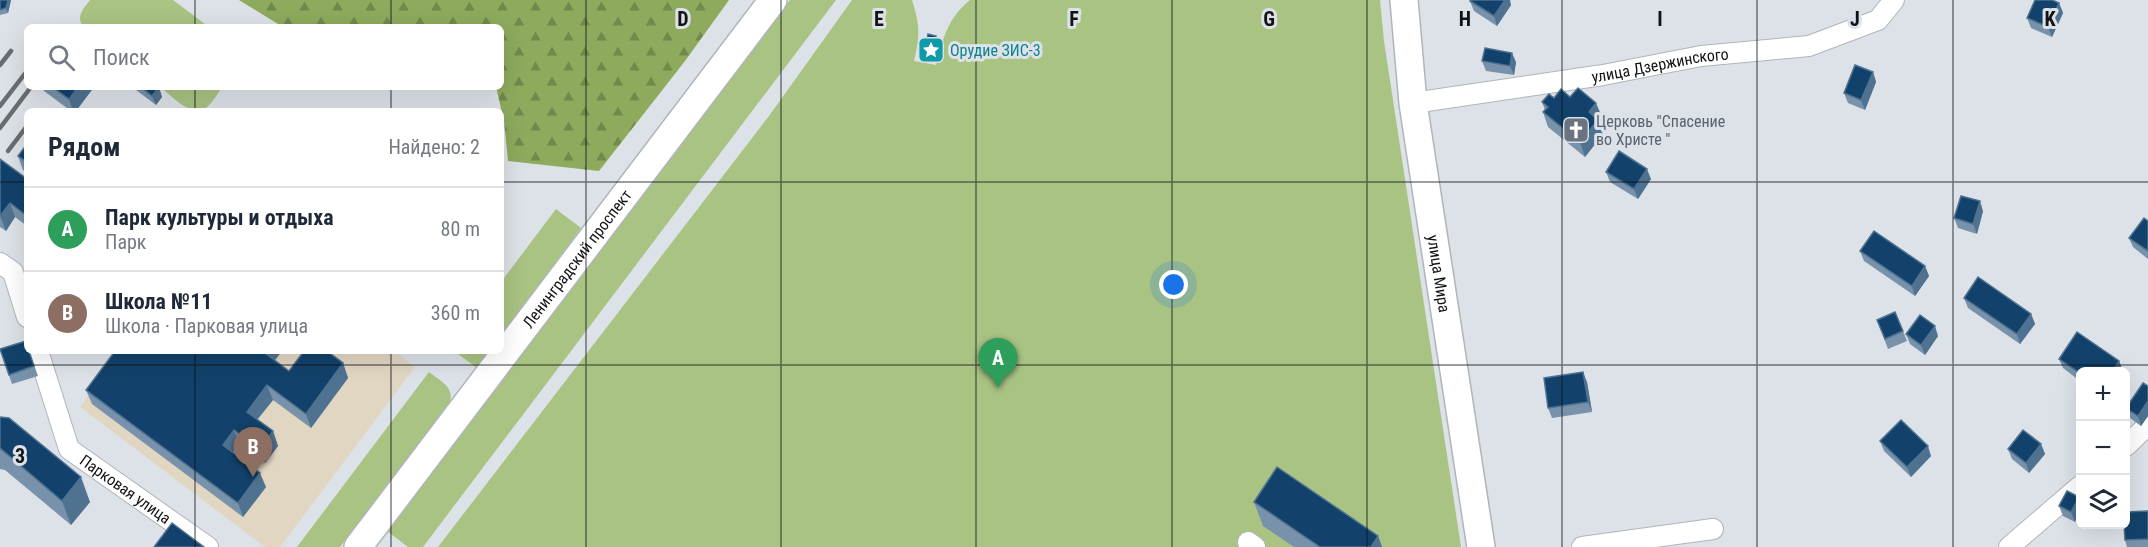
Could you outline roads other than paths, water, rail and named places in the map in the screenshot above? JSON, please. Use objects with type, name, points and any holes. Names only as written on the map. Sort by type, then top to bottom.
[{"type":"street","name":"Ленинградский проспект","points":[[358,547],[773,0]]},
{"type":"street","name":"улица Мира","points":[[1404,0],[1413,103],[1481,547]]},
{"type":"street","name":"улица Дзержинского","points":[[1413,103],[1603,75],[1701,56],[1809,46],[1878,20],[1894,0]]},
{"type":"street","points":[[0,263],[12,272],[24,308]]},
{"type":"street","name":"Парковая улица","points":[[39,354],[69,449],[208,547]]},
{"type":"street","points":[[2130,442],[2148,425]]},
{"type":"street","points":[[2009,547],[2076,489]]},
{"type":"street","points":[[1582,547],[1713,529]]},
{"type":"railway","points":[[0,65],[11,51]]},
{"type":"railway","points":[[0,106],[24,75]]},
{"type":"railway","points":[[0,128],[29,90]]},
{"type":"railway","points":[[8,151],[24,130]]},
{"type":"place","name":"Орудие ЗИС-3","points":[[931,50]]},
{"type":"place","name":"Церковь \"Спасение во Христе \"","points":[[1576,130]]},
{"type":"place","name":"Парк культуры и отдыха","points":[[998,388]]},
{"type":"place","name":"Школа №11","points":[[253,477]]}]
